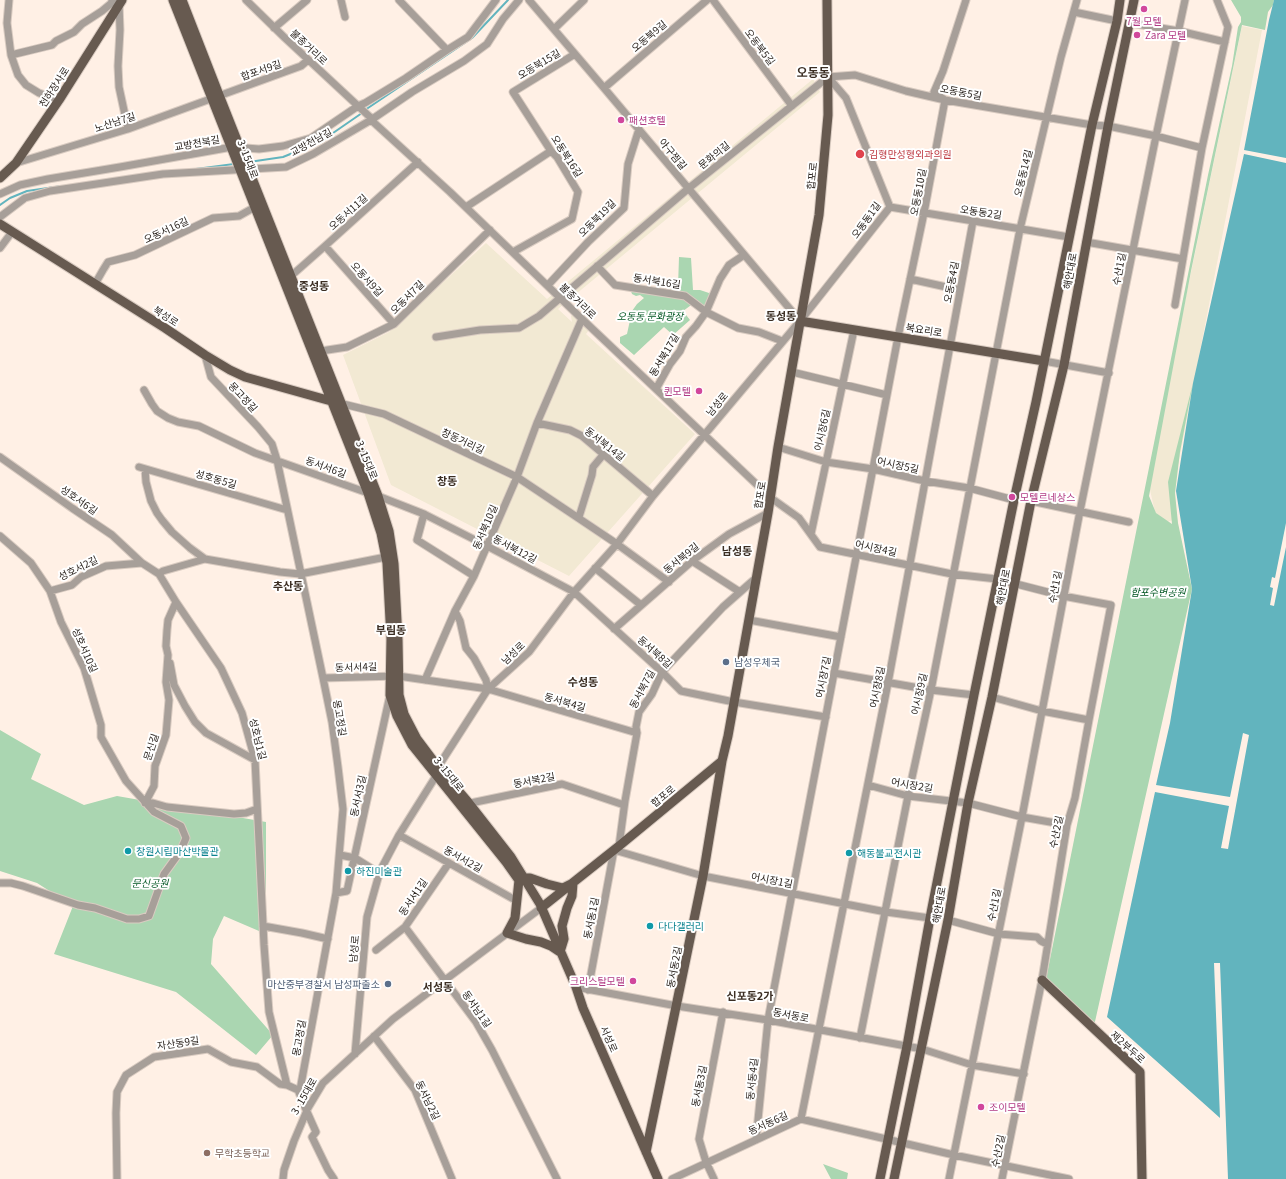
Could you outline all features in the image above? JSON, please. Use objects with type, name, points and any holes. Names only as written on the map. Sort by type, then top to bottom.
[{"type":"main road","name":"합포로","points":[[541,908],[722,761],[728,736],[771,498],[778,447],[819,215],[828,115],[827,0]]},
{"type":"main road","name":"해안대로","points":[[880,1179],[997,579],[1044,361],[1092,125],[1120,0]]},
{"type":"main road","name":"해안대로","points":[[894,1179],[948,920],[968,803],[992,697],[1031,501],[1064,365],[1108,126],[1134,0]]},
{"type":"main road","name":"천하장사로","points":[[0,178],[16,163],[59,100],[117,1]]},
{"type":"main road","name":"3·15대로","points":[[175,1],[236,148],[255,207],[368,493],[381,533],[386,557],[394,675],[404,714],[417,739],[437,771]]},
{"type":"main road","points":[[0,170],[16,163]]},
{"type":"main road","name":"3·15대로","points":[[244,170],[291,276],[343,404],[378,496],[389,531],[394,564],[398,640],[390,695],[397,716],[412,745],[437,771],[511,857],[521,879],[540,904],[541,908]]},
{"type":"main road","name":"북성로","points":[[0,224],[230,370],[245,377],[331,401]]},
{"type":"main road","name":"복요리로","points":[[800,322],[1044,361]]},
{"type":"main road","name":"동서동2길","points":[[646,1152],[703,876],[722,761]]},
{"type":"main road","points":[[530,878],[563,888],[573,883],[572,896],[562,926],[564,939],[560,952],[541,942],[526,940],[507,933],[515,918],[521,879],[530,878]]},
{"type":"main road","name":"서성로","points":[[541,908],[658,1179]]},
{"type":"main road","name":"제2부두로","points":[[1042,980],[1140,1072],[1142,1179]]},
{"type":"street","points":[[9,0],[8,23],[11,55],[18,75],[26,86],[39,93],[59,100]]},
{"type":"street","name":"불종거리로","points":[[246,0],[308,60],[466,207],[771,498]]},
{"type":"street","points":[[274,28],[307,0]]},
{"type":"street","points":[[341,0],[345,17]]},
{"type":"street","points":[[400,0],[447,50]]},
{"type":"street","name":"교방천북길","points":[[0,194],[20,185],[48,179],[236,148],[259,149],[283,146],[311,138],[468,37],[496,0]]},
{"type":"street","name":"교방천남길","points":[[0,217],[25,198],[50,191],[163,174],[286,167],[313,154],[412,92],[464,62],[487,44],[503,19],[519,0]]},
{"type":"street","name":"아구찜길","points":[[529,0],[689,188],[800,322]]},
{"type":"street","points":[[554,29],[584,0]]},
{"type":"street","name":"오동북9길","points":[[604,88],[707,0]]},
{"type":"street","name":"오동북5길","points":[[712,0],[792,106]]},
{"type":"street","points":[[946,100],[934,92],[943,71],[966,0]]},
{"type":"street","name":"오동동14길","points":[[995,353],[1020,229],[1061,57],[1077,0]]},
{"type":"street","name":"수산1길","points":[[949,1179],[1022,817],[1080,511],[1185,0]]},
{"type":"street","points":[[1175,305],[1202,148],[1228,27],[1217,0]]},
{"type":"street","points":[[11,55],[52,45],[56,40],[74,32],[82,24],[117,1],[120,30],[118,66],[119,87],[128,129]]},
{"type":"street","points":[[1074,12],[1116,21]]},
{"type":"street","points":[[1130,23],[1179,31],[1225,42]]},
{"type":"street","name":"오동북15길","points":[[513,92],[575,54]]},
{"type":"street","name":"합포서9길","points":[[215,96],[302,66],[308,60]]},
{"type":"street","name":"오동동5길","points":[[828,77],[855,75],[906,91],[946,100],[1092,125],[1108,126],[1156,136],[1202,148]]},
{"type":"street","name":"문화의길","points":[[436,337],[480,330],[520,328],[539,316],[689,188],[828,77]]},
{"type":"street","name":"오동동1길","points":[[800,322],[890,207],[846,98],[828,77]]},
{"type":"street","name":"오동북16길","points":[[513,92],[551,151],[557,157],[578,192],[572,219],[513,252]]},
{"type":"street","name":"노산남7길","points":[[16,163],[128,129],[215,96]]},
{"type":"street","name":"오동동10길","points":[[898,337],[946,100]]},
{"type":"street","name":"오동북19길","points":[[548,285],[588,242],[624,208],[628,164],[639,129]]},
{"type":"street","points":[[466,207],[551,151]]},
{"type":"street","name":"오동서11길","points":[[291,276],[418,162]]},
{"type":"street","name":"오동서16길","points":[[95,284],[108,262],[135,255],[213,218],[239,216],[255,207]]},
{"type":"street","name":"오동동2길","points":[[890,207],[1069,237]]},
{"type":"street","name":"오동동4길","points":[[950,346],[973,221]]},
{"type":"street","name":"오동서7길","points":[[321,351],[347,347],[394,324],[490,230]]},
{"type":"street","points":[[0,248],[12,232]]},
{"type":"street","points":[[1086,242],[1183,259]]},
{"type":"street","name":"오동서9길","points":[[325,246],[394,324]]},
{"type":"street","name":"동서북17길","points":[[656,389],[670,364],[680,351],[686,337],[706,312],[720,279],[729,265],[744,255]]},
{"type":"street","name":"동서북16길","points":[[597,266],[615,285],[685,296],[706,312],[738,328],[759,332],[782,341]]},
{"type":"street","points":[[910,279],[960,290]]},
{"type":"street","name":"동서북10길","points":[[424,680],[454,611],[474,576],[488,546],[517,477],[537,423],[582,319]]},
{"type":"street","name":"남성로","points":[[355,1054],[367,917],[380,871],[399,835],[437,771],[488,690],[529,652],[574,592],[617,544],[653,496],[782,341],[800,322]]},
{"type":"street","name":"어시장6길","points":[[811,534],[854,330]]},
{"type":"street","name":"어시장7길","points":[[768,1020],[898,337]]},
{"type":"street","name":"어시장8길","points":[[801,1120],[888,683],[950,346]]},
{"type":"street","name":"어시장9길","points":[[860,1038],[908,796],[931,690],[995,353]]},
{"type":"street","name":"몽고정길","points":[[205,355],[211,378],[258,427],[272,444],[277,460],[332,722],[343,809],[336,893],[300,1090],[307,1110]]},
{"type":"street","points":[[1044,361],[1109,373]]},
{"type":"street","points":[[792,372],[887,395]]},
{"type":"street","name":"동서서6길","points":[[144,390],[157,411],[168,418],[178,422],[199,426],[255,453],[368,493]]},
{"type":"street","name":"창동거리길","points":[[331,401],[384,414],[517,477],[617,544],[668,582]]},
{"type":"street","name":"동서북14길","points":[[537,423],[570,430],[582,436],[653,496]]},
{"type":"street","name":"어시장5길","points":[[778,447],[826,462],[873,469],[925,481],[969,488],[1014,500]]},
{"type":"street","points":[[578,517],[594,467],[603,455]]},
{"type":"street","name":"성호서6길","points":[[0,457],[112,535],[142,563]]},
{"type":"street","name":"성호동5길","points":[[205,559],[190,548],[162,520],[151,501],[142,468],[287,510]]},
{"type":"street","name":"동서북12길","points":[[378,496],[424,514],[574,592]]},
{"type":"street","name":"어시장4길","points":[[771,498],[799,518],[820,547],[952,574],[997,579]]},
{"type":"street","points":[[1031,501],[1129,522]]},
{"type":"street","name":"동서북9길","points":[[614,629],[692,561],[729,534],[768,512]]},
{"type":"street","points":[[424,514],[417,540],[474,576]]},
{"type":"street","name":"성호서10길","points":[[0,536],[31,563],[50,591],[61,622],[84,668],[101,725],[100,737],[126,781],[145,803]]},
{"type":"street","points":[[159,574],[163,571],[205,559],[300,574],[386,557]]},
{"type":"street","points":[[692,561],[740,592]]},
{"type":"street","points":[[142,563],[159,574],[176,602]]},
{"type":"street","name":"성호서2길","points":[[50,591],[72,585],[80,578],[106,566],[142,563]]},
{"type":"street","points":[[595,568],[641,605]]},
{"type":"street","name":"동서북7길","points":[[616,848],[637,733],[636,727],[639,712],[652,694],[662,672],[723,607],[756,578]]},
{"type":"street","name":"수산2길","points":[[997,579],[1064,596],[1111,605],[1088,720],[1075,798],[1067,825],[1042,980],[1002,1179]]},
{"type":"street","name":"동서북8길","points":[[574,592],[681,691],[734,702],[826,717]]},
{"type":"street","name":"문신길","points":[[145,803],[154,786],[155,766],[166,735],[169,700],[166,682],[168,655],[166,646],[168,620],[176,602]]},
{"type":"street","name":"성호남1길","points":[[176,602],[221,668],[242,713],[254,760],[269,1012],[287,1085]]},
{"type":"street","points":[[424,680],[488,690],[486,680],[474,658],[466,648],[460,621],[454,611]]},
{"type":"street","points":[[749,620],[841,637]]},
{"type":"street","points":[[168,655],[174,685],[195,722],[206,733],[254,760]]},
{"type":"street","points":[[834,673],[931,690],[974,694]]},
{"type":"street","name":"동서서4길","points":[[323,678],[394,675],[424,680]]},
{"type":"street","name":"동서북4길","points":[[488,690],[637,733]]},
{"type":"street","name":"동서서3길","points":[[336,893],[347,891],[390,695]]},
{"type":"street","points":[[992,697],[1042,711],[1088,720]]},
{"type":"street","name":"동서북2길","points":[[465,804],[562,784],[624,805]]},
{"type":"street","name":"어시장2길","points":[[868,786],[908,796],[968,803],[1022,817],[1067,825]]},
{"type":"street","points":[[145,803],[153,803],[167,807],[234,814],[246,813],[257,809]]},
{"type":"street","points":[[0,883],[11,883],[23,886],[78,905],[95,908],[127,919],[139,920],[149,916],[164,874],[180,852],[186,838],[181,826],[154,812],[145,803]]},
{"type":"street","name":"동서서2길","points":[[399,835],[517,901]]},
{"type":"street","name":"어시장1길","points":[[616,848],[703,876],[886,912],[930,918]]},
{"type":"street","name":"동서동1길","points":[[588,990],[616,848]]},
{"type":"street","points":[[340,855],[355,858],[374,870],[380,871]]},
{"type":"street","name":"동서서1길","points":[[445,980],[404,927],[449,863]]},
{"type":"street","name":"3·15대로","points":[[284,1179],[284,1170],[294,1141],[307,1110],[323,1083],[393,1019],[541,908]]},
{"type":"street","points":[[948,920],[998,934],[1037,937],[1047,944]]},
{"type":"street","points":[[263,926],[328,939]]},
{"type":"street","points":[[376,950],[404,927]]},
{"type":"street","name":"동서남1길","points":[[445,980],[476,1022],[492,1050],[557,1179]]},
{"type":"street","name":"동서동로","points":[[576,988],[677,1006],[723,1012],[819,1031],[907,1046],[972,1064],[1024,1074]]},
{"type":"street","name":"동서동3길","points":[[714,1179],[706,1162],[699,1139],[723,1012]]},
{"type":"street","name":"동서동4길","points":[[756,1140],[768,1020]]},
{"type":"street","name":"동서남2길","points":[[374,1036],[415,1090],[452,1179]]},
{"type":"street","name":"자산동9길","points":[[117,1179],[117,1092],[126,1075],[154,1057],[208,1049],[231,1062],[257,1067],[280,1084],[287,1085],[298,1090],[307,1110]]},
{"type":"street","points":[[307,1110],[316,1132],[312,1137],[334,1179]]},
{"type":"street","name":"동서동6길","points":[[672,1179],[706,1162],[801,1120],[954,1155],[1069,1179]]},
{"type":"shaded area","points":[[1242,26],[1262,30],[1173,491],[1176,519],[1164,523],[1155,512],[1150,490],[1153,456]]},
{"type":"shaded area","points":[[813,79],[820,92],[558,309],[572,322],[571,316],[573,314],[589,330],[586,334],[695,434],[569,576],[391,485],[343,355],[389,332],[486,243],[547,299]]},
{"type":"green space","name":"합포수변공원","points":[[1231,0],[1274,0],[1273,5],[1268,12],[1265,30],[1242,25],[1191,271],[1149,496],[1156,513],[1172,524],[1168,482],[1193,383],[1180,452],[1175,493],[1178,523],[1192,589],[1094,1026],[1046,979],[1208,175],[1232,66],[1238,27],[1241,22],[1241,17]]},
{"type":"green space","name":"오동동 문화광장","points":[[679,257],[691,258],[693,290],[700,290],[712,294],[706,308],[694,303],[683,311],[690,320],[673,335],[664,327],[634,355],[620,343],[620,337],[627,334],[632,311],[644,298],[640,295],[636,296],[632,294],[631,291],[667,290],[678,287]]},
{"type":"green space","name":"문신공원","points":[[0,730],[41,754],[31,779],[84,805],[117,796],[266,822],[266,934],[224,916],[213,939],[211,964],[273,1035],[256,1055],[176,992],[54,954],[73,906],[37,883],[0,871]]},
{"type":"green space","points":[[823,1164],[848,1173],[847,1179],[831,1179]]},
{"type":"water","points":[[1274,0],[1286,0],[1286,158],[1244,150]]},
{"type":"water","points":[[1244,154],[1286,163],[1286,523],[1275,578],[1272,577],[1270,587],[1273,588],[1270,605],[1274,606],[1286,547],[1286,1179],[1228,1179],[1220,963],[1214,963],[1220,1118],[1107,1017],[1155,792],[1229,806],[1221,848],[1228,849],[1249,735],[1243,733],[1230,797],[1156,785],[1170,723],[1192,589],[1176,491],[1193,383]]},
{"type":"waterway","points":[[365,110],[472,38],[508,0]]},
{"type":"waterway","points":[[249,162],[283,157],[320,142],[362,113]]},
{"type":"waterway","points":[[196,169],[234,164]]},
{"type":"waterway","points":[[0,205],[10,198],[27,191],[62,186]]},
{"type":"place","name":"7월 모텔","points":[[1144,9]]},
{"type":"place","name":"Zara 모텔","points":[[1137,35]]},
{"type":"place","name":"패션호텔","points":[[621,120]]},
{"type":"place","name":"김형만성형외과의원","points":[[860,154]]},
{"type":"place","name":"퀸모텔","points":[[699,391]]},
{"type":"place","name":"모텔르네상스","points":[[1012,497]]},
{"type":"place","name":"남성우체국","points":[[726,662]]},
{"type":"place","name":"창원시립마산박물관","points":[[128,851]]},
{"type":"place","name":"해동불교전시관","points":[[849,853]]},
{"type":"place","name":"하진미술관","points":[[348,871]]},
{"type":"place","name":"다다갤러리","points":[[650,926]]},
{"type":"place","name":"크리스탈모텔","points":[[633,981]]},
{"type":"place","name":"마산중부경찰서 남성파출소","points":[[388,984]]},
{"type":"place","name":"조이모텔","points":[[981,1107]]},
{"type":"place","name":"무학초등학교","points":[[207,1153]]},
{"type":"district","name":"오동동","points":[[813,72]]},
{"type":"district","name":"중성동","points":[[314,286]]},
{"type":"district","name":"동성동","points":[[781,316]]},
{"type":"district","name":"창동","points":[[447,481]]},
{"type":"district","name":"남성동","points":[[737,551]]},
{"type":"district","name":"추산동","points":[[288,586]]},
{"type":"district","name":"부림동","points":[[391,630]]},
{"type":"district","name":"수성동","points":[[583,682]]},
{"type":"district","name":"서성동","points":[[438,987]]},
{"type":"district","name":"신포동2가","points":[[750,996]]}]
